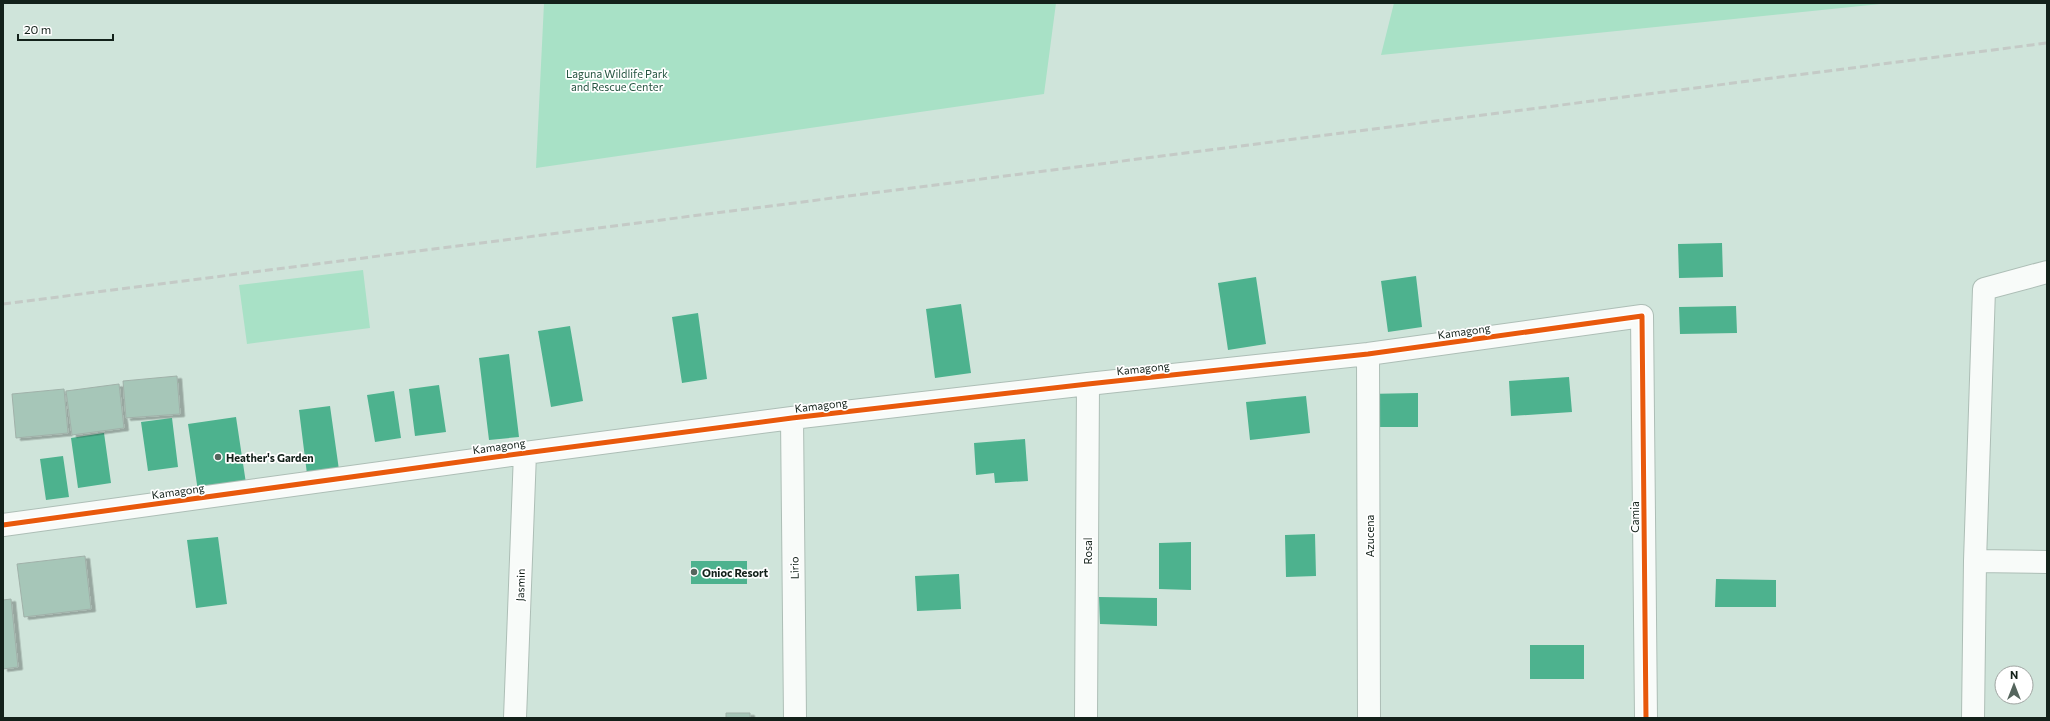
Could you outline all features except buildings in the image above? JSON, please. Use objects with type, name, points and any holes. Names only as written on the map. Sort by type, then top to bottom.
[{"type":"street","points":[[1973,718],[1975,562],[1984,289],[2047,272]]},
{"type":"street","name":"Kamagong","points":[[3,525],[792,418],[1368,354],[1642,316]]},
{"type":"street","name":"Camia","points":[[1642,316],[1646,718]]},
{"type":"street","name":"Azucena","points":[[1368,354],[1369,718]]},
{"type":"street","name":"Rosal","points":[[1086,718],[1088,384]]},
{"type":"street","name":"Lirio","points":[[792,418],[795,718]]},
{"type":"street","name":"Jasmin","points":[[515,718],[525,453]]},
{"type":"street","points":[[1975,562],[2047,562]]},
{"type":"green space","name":"Laguna Wildlife Park and Rescue Center","points":[[544,3],[1056,3],[1044,94],[536,168]]},
{"type":"green space","points":[[1394,3],[1890,3],[1381,55]]},
{"type":"green space","points":[[363,270],[370,328],[247,344],[239,285]]},
{"type":"shaded area","points":[[1722,243],[1723,277],[1679,278],[1678,244]]},
{"type":"shaded area","points":[[1416,276],[1422,327],[1388,332],[1381,281]]},
{"type":"shaded area","points":[[1256,277],[1266,344],[1228,350],[1218,283]]},
{"type":"shaded area","points":[[961,304],[971,373],[935,378],[926,309]]},
{"type":"shaded area","points":[[1736,306],[1737,333],[1680,334],[1679,307]]},
{"type":"shaded area","points":[[698,313],[707,379],[682,383],[672,317]]},
{"type":"shaded area","points":[[570,326],[583,401],[551,407],[538,331]]},
{"type":"shaded area","points":[[509,354],[519,437],[489,440],[479,358]]},
{"type":"shaded area","points":[[1569,377],[1572,412],[1511,416],[1509,381]]},
{"type":"shaded area","points":[[439,385],[446,432],[415,436],[409,389]]},
{"type":"shaded area","points":[[394,391],[401,438],[375,442],[367,395]]},
{"type":"shaded area","points":[[1418,393],[1418,427],[1366,427],[1366,394]]},
{"type":"shaded area","points":[[1306,396],[1310,433],[1250,440],[1246,402]]},
{"type":"shaded area","points":[[330,406],[339,470],[307,474],[299,410]]},
{"type":"shaded area","name":"Heather's Garden","points":[[236,417],[247,490],[199,498],[188,424]]},
{"type":"shaded area","points":[[172,418],[178,467],[148,471],[141,422]]},
{"type":"shaded area","points":[[104,433],[111,483],[78,488],[71,438]]},
{"type":"shaded area","points":[[1025,439],[1028,481],[995,483],[994,473],[976,475],[974,443]]},
{"type":"shaded area","points":[[63,456],[69,497],[46,500],[40,459]]},
{"type":"shaded area","points":[[1315,534],[1316,576],[1286,577],[1285,535]]},
{"type":"shaded area","points":[[218,537],[227,604],[196,608],[187,540]]},
{"type":"shaded area","points":[[1191,542],[1191,590],[1159,589],[1159,543]]},
{"type":"shaded area","points":[[691,561],[747,561],[747,584],[691,584]]},
{"type":"shaded area","points":[[959,574],[961,609],[917,611],[915,576]]},
{"type":"shaded area","points":[[1716,579],[1776,580],[1776,607],[1715,607]]},
{"type":"shaded area","points":[[1099,597],[1157,598],[1157,626],[1100,624]]},
{"type":"shaded area","points":[[1530,645],[1584,645],[1584,679],[1530,679]]},
{"type":"railway","points":[[3,304],[2047,43]]},
{"type":"cycle path","points":[[3,525],[792,418],[1368,354],[1642,316],[1646,718]]},
{"type":"place","name":"Heather's Garden","points":[[218,457]]},
{"type":"place","name":"Onioc Resort","points":[[694,572]]}]
